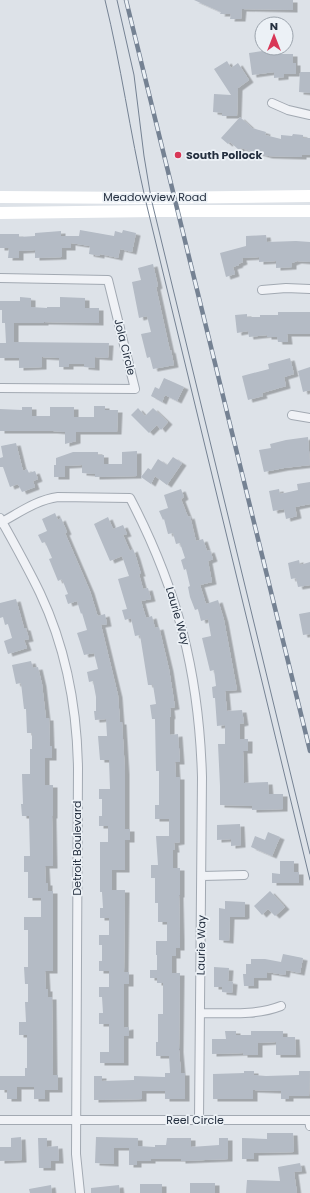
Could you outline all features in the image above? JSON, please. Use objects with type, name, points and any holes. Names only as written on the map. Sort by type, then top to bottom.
[{"type":"main road","name":"Meadowview Road","points":[[0,197],[151,198],[310,196]]},
{"type":"main road","name":"Meadowview Road","points":[[0,213],[310,211]]},
{"type":"street","points":[[272,103],[288,110],[310,115]]},
{"type":"street","name":"Jola Circle","points":[[0,278],[108,280],[135,389],[0,388]]},
{"type":"street","points":[[262,290],[310,289]]},
{"type":"street","points":[[292,415],[310,418]]},
{"type":"street","name":"Laurie Way","points":[[1,521],[47,498],[130,498],[159,559],[173,598],[182,627],[194,680],[202,756],[199,1120]]},
{"type":"street","name":"Detroit Boulevard","points":[[1,521],[28,569],[52,621],[67,669],[74,705],[78,768],[75,1120],[76,1166],[80,1193]]},
{"type":"street","points":[[202,876],[244,876]]},
{"type":"street","points":[[200,1013],[256,1013],[268,1011],[281,1006]]},
{"type":"street","name":"Reel Circle","points":[[0,1120],[308,1120],[310,1126]]},
{"type":"building","points":[[194,0],[293,0],[293,10],[242,9],[241,19],[230,19],[231,14],[220,14],[221,12]]},
{"type":"building","points":[[254,52],[254,56],[293,56],[293,63],[296,63],[296,74],[284,74],[284,77],[274,78],[274,72],[252,75],[249,53]]},
{"type":"building","points":[[227,61],[231,68],[238,63],[249,80],[238,88],[237,116],[222,116],[222,113],[213,112],[214,94],[231,95],[214,69]]},
{"type":"building","points":[[300,72],[310,72],[310,93],[299,92]]},
{"type":"building","points":[[240,117],[252,128],[266,132],[265,135],[281,139],[281,135],[292,136],[293,134],[303,135],[303,138],[310,138],[310,155],[302,155],[302,157],[268,156],[241,148],[239,150],[230,142],[228,144],[221,138]]},
{"type":"building","points":[[80,230],[114,236],[115,231],[122,233],[123,230],[136,233],[132,252],[120,249],[118,258],[100,254],[100,256],[89,254],[90,246],[71,243],[71,248],[62,248],[62,257],[35,258],[35,250],[19,251],[19,258],[8,258],[9,248],[0,248],[0,234],[19,234],[19,237],[35,236],[35,233],[61,231],[61,236],[79,236]]},
{"type":"building","points":[[266,235],[267,242],[310,242],[310,262],[297,261],[292,263],[292,267],[276,268],[276,261],[259,262],[259,257],[242,258],[243,262],[233,267],[235,274],[226,277],[220,253],[246,246],[246,236]]},
{"type":"building","points":[[153,264],[158,286],[156,287],[174,365],[153,369],[150,357],[147,358],[141,334],[151,332],[147,316],[139,318],[132,282],[141,280],[138,268]]},
{"type":"building","points":[[20,297],[31,298],[31,307],[47,308],[60,307],[60,297],[85,298],[85,308],[99,308],[99,323],[14,323],[14,342],[109,343],[108,358],[95,357],[95,368],[84,367],[84,364],[69,364],[69,367],[59,367],[59,358],[42,357],[42,367],[19,368],[19,358],[0,358],[0,343],[6,343],[5,323],[2,323],[0,301],[20,301]]},
{"type":"building","points":[[278,312],[310,312],[310,334],[287,334],[288,342],[278,342],[277,337],[267,337],[267,335],[249,337],[248,331],[237,333],[235,315],[247,314],[247,317],[260,317],[260,315],[278,315]]},
{"type":"building","points":[[290,358],[294,374],[284,377],[286,386],[262,393],[263,396],[248,400],[242,376],[269,369],[268,364]]},
{"type":"building","points":[[310,367],[310,390],[303,392],[298,371]]},
{"type":"building","points":[[164,378],[184,387],[177,401],[165,395],[162,402],[151,396],[155,387],[159,389]]},
{"type":"building","points":[[94,406],[105,406],[105,410],[118,410],[117,432],[76,432],[76,441],[65,444],[65,432],[0,431],[0,409],[22,410],[22,407],[32,407],[32,416],[50,416],[50,407],[74,407],[74,417],[94,417]]},
{"type":"building","points":[[138,408],[145,416],[153,408],[168,422],[161,430],[157,425],[149,433],[131,415]]},
{"type":"building","points":[[308,437],[310,465],[264,472],[259,450],[271,448],[270,444]]},
{"type":"building","points":[[16,443],[23,471],[27,469],[29,473],[35,471],[38,479],[33,481],[35,487],[22,492],[18,484],[10,487],[3,467],[0,467],[0,458],[3,457],[1,446]]},
{"type":"building","points":[[137,451],[137,476],[95,477],[95,474],[82,473],[82,465],[65,466],[65,477],[54,477],[54,465],[56,465],[56,458],[73,452],[98,452],[98,455],[104,455],[104,464],[122,464],[122,452]]},
{"type":"building","points":[[173,457],[182,463],[167,485],[155,476],[151,484],[141,477],[148,468],[151,470],[158,459],[167,465]]},
{"type":"building","points":[[310,482],[310,504],[295,507],[297,516],[286,519],[284,509],[273,511],[269,491],[279,489],[280,494],[298,490],[297,484]]},
{"type":"building","points":[[181,489],[184,497],[181,499],[188,517],[190,516],[196,541],[203,539],[207,551],[210,550],[213,559],[208,561],[212,582],[200,585],[206,604],[218,600],[224,620],[237,690],[225,691],[227,711],[242,710],[244,723],[240,724],[240,739],[248,739],[248,751],[243,751],[244,783],[268,782],[269,794],[283,794],[283,809],[252,810],[252,806],[220,805],[218,744],[225,744],[225,725],[217,726],[215,698],[213,698],[212,687],[216,686],[214,670],[210,671],[202,638],[211,636],[208,619],[201,621],[198,609],[195,610],[190,597],[188,587],[190,586],[186,569],[184,570],[181,560],[185,558],[180,543],[176,544],[173,533],[168,534],[164,519],[163,520],[159,511],[168,508],[164,495]]},
{"type":"building","points":[[55,513],[58,520],[61,518],[67,532],[65,533],[90,591],[97,614],[98,616],[105,614],[107,624],[101,625],[118,695],[120,722],[122,722],[125,772],[125,829],[130,829],[130,840],[125,840],[125,870],[112,870],[112,890],[125,890],[124,972],[129,972],[129,984],[124,984],[124,1028],[129,1027],[129,1036],[124,1036],[124,1063],[100,1063],[100,1052],[109,1052],[109,1024],[99,1024],[99,1013],[103,1013],[102,997],[99,997],[99,987],[109,987],[109,971],[99,971],[99,961],[102,961],[102,945],[99,945],[99,935],[109,935],[109,918],[100,918],[100,908],[103,908],[102,892],[100,892],[100,842],[108,842],[108,826],[99,826],[99,816],[102,816],[102,799],[99,799],[99,789],[110,789],[109,760],[100,760],[98,736],[107,736],[106,719],[95,720],[94,711],[96,711],[96,697],[93,681],[89,682],[87,672],[98,669],[94,653],[84,655],[77,633],[87,630],[82,613],[81,614],[77,601],[68,604],[65,595],[68,594],[62,579],[58,581],[49,559],[52,558],[45,542],[42,543],[38,535],[47,531],[42,519]]},
{"type":"building","points":[[108,517],[113,529],[123,525],[127,534],[123,535],[130,551],[133,549],[136,557],[141,574],[139,574],[143,589],[148,588],[151,599],[141,601],[146,618],[152,616],[155,628],[159,627],[169,669],[175,707],[170,708],[170,735],[178,734],[180,762],[175,762],[176,777],[180,777],[180,842],[174,843],[175,850],[173,850],[173,868],[180,868],[180,948],[176,948],[176,956],[172,956],[172,973],[180,973],[179,1050],[181,1073],[185,1073],[185,1099],[165,1099],[165,1091],[142,1091],[142,1099],[94,1100],[94,1076],[102,1076],[102,1081],[134,1080],[134,1076],[165,1077],[165,1073],[170,1073],[169,1056],[156,1056],[156,1042],[158,1042],[158,1014],[163,1014],[163,983],[157,983],[157,978],[150,978],[150,970],[157,970],[156,941],[167,941],[167,922],[158,922],[158,903],[155,903],[155,878],[151,878],[151,865],[158,865],[156,836],[169,836],[169,819],[155,819],[155,805],[159,805],[159,771],[156,771],[155,719],[152,719],[150,705],[156,704],[153,685],[148,685],[140,635],[135,636],[131,618],[125,620],[122,610],[127,609],[118,579],[129,576],[122,556],[110,561],[94,524]]},
{"type":"building","points":[[299,560],[300,565],[310,562],[310,585],[298,587],[296,578],[291,579],[288,563]]},
{"type":"building","points":[[16,599],[24,628],[26,628],[29,639],[24,640],[27,648],[8,654],[4,641],[12,638],[8,624],[5,625],[3,617],[0,618],[0,603]]},
{"type":"building","points":[[310,612],[310,634],[303,635],[299,614]]},
{"type":"building","points":[[31,661],[33,668],[38,667],[42,684],[46,718],[49,718],[50,746],[52,746],[52,758],[45,758],[45,785],[53,785],[53,866],[45,866],[48,891],[53,891],[53,971],[45,971],[48,997],[52,997],[53,1075],[58,1075],[58,1090],[45,1090],[45,1099],[34,1099],[34,1087],[17,1087],[17,1099],[7,1099],[7,1090],[0,1090],[0,1076],[25,1076],[25,1068],[27,1068],[27,1035],[19,1035],[19,1022],[26,1022],[25,1002],[28,1002],[28,984],[25,984],[24,967],[28,967],[28,930],[24,930],[24,917],[41,917],[41,898],[28,898],[28,872],[24,872],[24,856],[30,856],[29,816],[22,816],[22,774],[30,774],[30,749],[32,749],[32,733],[27,733],[26,709],[24,709],[21,683],[16,684],[12,665]]},
{"type":"building","points":[[240,824],[241,845],[231,846],[231,839],[217,840],[217,825]]},
{"type":"building","points":[[268,832],[280,837],[272,856],[251,847],[255,836],[265,840]]},
{"type":"building","points":[[280,861],[294,861],[294,872],[299,872],[299,883],[272,883],[272,873],[280,874]]},
{"type":"building","points":[[270,891],[285,907],[275,916],[268,909],[262,915],[254,906]]},
{"type":"building","points":[[225,901],[245,902],[245,916],[230,917],[229,941],[219,940],[219,908],[225,909]]},
{"type":"building","points":[[283,954],[303,958],[300,973],[286,970],[285,975],[267,972],[267,978],[254,978],[254,986],[244,986],[243,974],[246,974],[246,964],[251,964],[251,959],[265,959],[281,962]]},
{"type":"building","points":[[214,967],[229,968],[228,981],[233,982],[232,993],[222,992],[222,987],[214,987]]},
{"type":"building","points":[[225,1031],[236,1031],[236,1035],[251,1035],[251,1031],[283,1031],[283,1037],[295,1037],[296,1055],[276,1055],[276,1042],[258,1043],[258,1055],[243,1055],[243,1053],[212,1054],[212,1039],[226,1039]]},
{"type":"building","points":[[244,1071],[254,1071],[254,1075],[266,1076],[299,1075],[299,1071],[310,1071],[309,1096],[289,1096],[289,1099],[281,1099],[281,1091],[253,1090],[253,1099],[213,1099],[213,1074],[244,1073]]},
{"type":"building","points":[[267,1133],[293,1133],[294,1152],[254,1153],[254,1159],[242,1159],[242,1138],[267,1139]]},
{"type":"building","points":[[21,1137],[22,1160],[0,1161],[0,1147],[11,1147],[11,1138]]},
{"type":"building","points":[[96,1137],[138,1138],[138,1146],[155,1147],[155,1145],[166,1145],[167,1138],[191,1138],[191,1147],[219,1145],[219,1138],[228,1138],[228,1159],[181,1161],[181,1159],[151,1159],[151,1161],[137,1161],[137,1165],[129,1165],[129,1148],[114,1148],[114,1164],[95,1163]]},
{"type":"building","points":[[38,1138],[47,1138],[47,1147],[58,1146],[59,1161],[51,1161],[51,1168],[39,1168]]},
{"type":"building","points":[[300,1163],[302,1171],[294,1172],[297,1193],[246,1193],[247,1180],[280,1181],[278,1167]]},
{"type":"building","points":[[190,1183],[215,1183],[215,1193],[190,1193]]},
{"type":"building","points":[[140,1184],[162,1184],[162,1193],[140,1193]]},
{"type":"building","points":[[51,1185],[52,1193],[30,1193],[29,1189]]},
{"type":"building","points":[[119,1185],[120,1193],[91,1193],[91,1188]]},
{"type":"tram line","points":[[105,0],[145,198],[310,880]]},
{"type":"tram line","points":[[117,0],[134,75],[151,198],[310,854]]},
{"type":"railway","points":[[126,0],[310,751]]},
{"type":"place","name":"South Pollock","points":[[178,155]]}]
